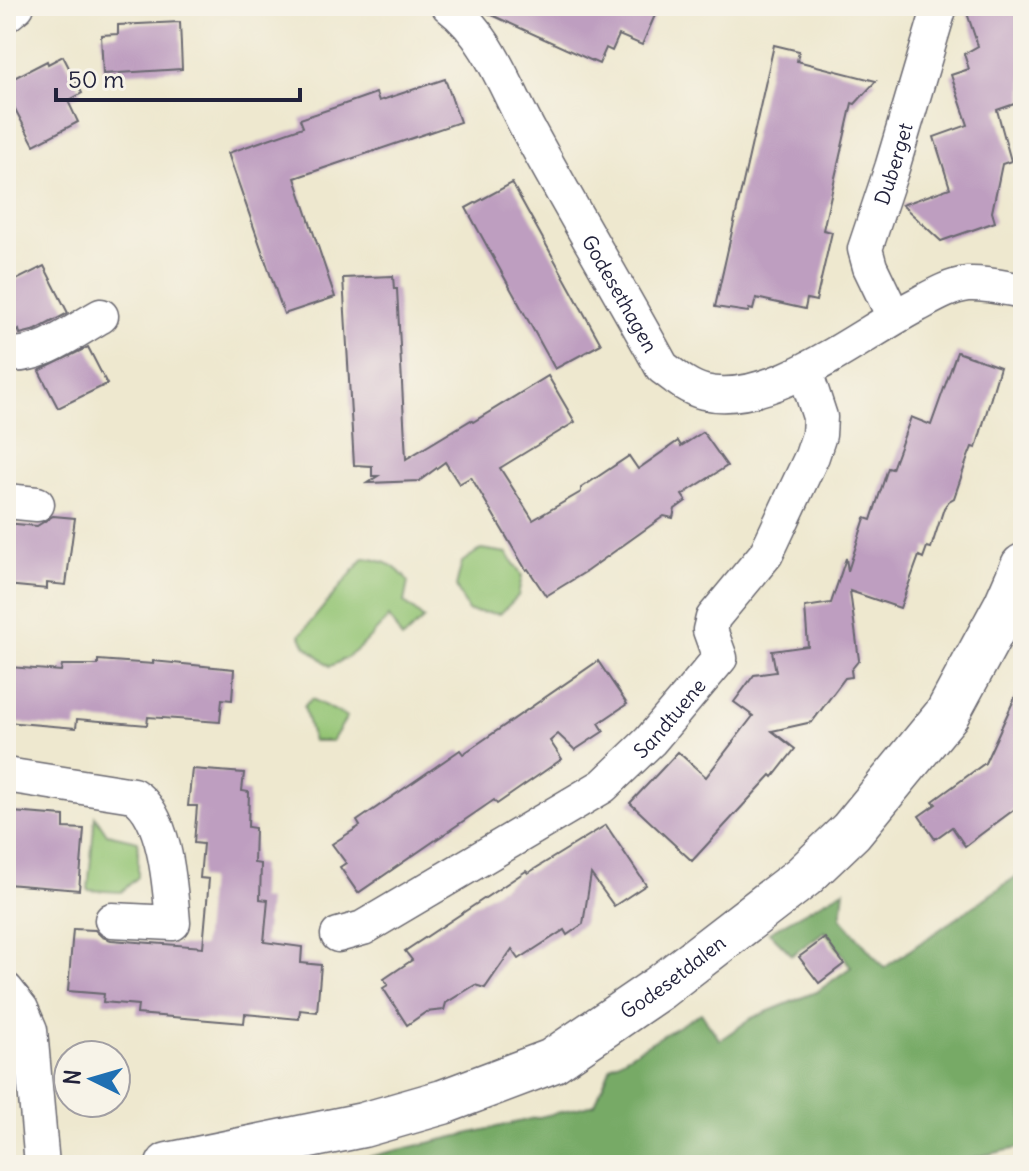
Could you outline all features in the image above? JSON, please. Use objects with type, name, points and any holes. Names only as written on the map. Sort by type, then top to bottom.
[{"type":"main road","name":"Godesetdalen","points":[[168,1165],[363,1125],[443,1102],[552,1061],[659,988],[804,876],[851,831],[947,714],[1006,605],[1023,566]]},
{"type":"street","points":[[6,15],[17,6]]},
{"type":"street","name":"Godesethagen","points":[[449,6],[476,35],[495,64],[530,133],[662,367],[687,386],[722,394],[751,391],[805,371],[894,317],[944,291],[967,284],[1023,291]]},
{"type":"street","name":"Duberget","points":[[894,317],[870,267],[865,249],[940,6]]},
{"type":"street","points":[[6,354],[22,357],[31,354],[101,316]]},
{"type":"street","name":"Sandtuene","points":[[338,935],[363,928],[603,786],[650,741],[720,658],[710,630],[713,618],[766,554],[819,435],[820,417],[805,371]]},
{"type":"street","points":[[6,775],[133,795],[144,802],[153,816],[166,869],[173,923],[112,920]]},
{"type":"street","points":[[6,990],[21,1009],[30,1030],[42,1165]]},
{"type":"green space","points":[[481,549],[507,553],[522,576],[518,596],[500,614],[468,611],[456,587],[462,562]]},
{"type":"green space","points":[[364,558],[383,562],[399,571],[408,582],[404,602],[424,619],[402,639],[389,617],[355,652],[330,666],[306,646],[300,635]]},
{"type":"green space","points":[[312,699],[347,717],[332,741],[313,741],[304,706]]},
{"type":"green space","points":[[95,816],[107,834],[138,841],[138,877],[121,892],[88,890]]},
{"type":"green space","points":[[1023,872],[1023,1147],[939,1165],[334,1165],[595,1104],[611,1066],[701,1013],[720,1040],[752,1018],[818,991],[851,967],[825,931],[792,955],[769,932],[844,890],[841,918],[884,968]]},
{"type":"building","points":[[479,6],[659,6],[642,45],[619,35],[612,51],[606,48],[599,64],[483,11]]},
{"type":"building","points":[[988,6],[1023,6],[1023,101],[997,110],[1011,161],[1002,164],[992,212],[995,222],[941,241],[902,205],[950,188],[934,137],[968,125],[951,75],[969,69],[964,54],[978,46],[967,13]]},
{"type":"building","points":[[180,22],[182,69],[103,74],[101,35],[118,34],[118,25]]},
{"type":"building","points":[[774,45],[799,51],[797,61],[876,81],[855,104],[852,103],[823,230],[832,232],[816,301],[807,299],[805,309],[756,298],[753,310],[749,309],[748,312],[715,307]]},
{"type":"building","points":[[63,56],[82,93],[68,101],[78,122],[34,145],[6,92],[6,82]]},
{"type":"building","points":[[445,79],[460,122],[295,178],[335,297],[284,314],[228,153],[303,127],[300,119],[376,93],[379,101]]},
{"type":"building","points":[[512,183],[601,344],[555,369],[466,208]]},
{"type":"building","points":[[44,266],[68,313],[36,330],[20,334],[19,330],[15,333],[6,316],[6,285]]},
{"type":"building","points":[[393,276],[394,289],[397,289],[406,459],[548,376],[575,422],[500,468],[533,520],[581,492],[581,488],[629,456],[638,469],[678,441],[681,446],[703,432],[727,466],[682,495],[686,501],[675,509],[673,518],[664,516],[546,596],[526,570],[471,477],[459,484],[445,462],[419,481],[367,483],[378,476],[372,476],[372,466],[354,465],[343,278]]},
{"type":"building","points":[[88,347],[107,384],[58,408],[39,371]]},
{"type":"building","points":[[957,352],[1000,367],[976,448],[972,447],[954,498],[944,508],[931,548],[927,547],[923,558],[919,556],[900,608],[850,591],[859,660],[851,670],[852,677],[845,678],[812,722],[772,731],[795,749],[773,777],[771,775],[692,861],[630,803],[678,752],[706,777],[753,716],[734,702],[754,675],[776,672],[772,651],[808,646],[805,607],[831,603],[846,558],[848,571],[865,518],[871,520],[888,468],[892,469],[911,417],[931,425]]},
{"type":"building","points":[[53,516],[75,518],[66,585],[47,583],[47,589],[6,585],[6,523],[37,526]]},
{"type":"building","points":[[98,660],[153,664],[153,661],[234,669],[232,700],[222,699],[220,722],[148,717],[147,725],[77,719],[76,728],[6,722],[9,667],[61,671],[62,665],[98,665]]},
{"type":"building","points":[[598,661],[627,704],[599,723],[604,731],[575,750],[558,734],[550,741],[562,759],[497,804],[494,800],[358,893],[340,867],[346,863],[332,844],[360,826],[357,821],[460,750],[463,754]]},
{"type":"building","points":[[1023,680],[1023,803],[965,846],[952,827],[935,839],[919,816],[936,804],[933,801],[985,763]]},
{"type":"building","points":[[192,769],[244,773],[242,791],[249,792],[248,827],[255,828],[254,863],[261,864],[260,899],[268,900],[264,942],[302,947],[301,963],[321,965],[317,1012],[300,1010],[299,1019],[245,1014],[244,1023],[137,1014],[138,1005],[103,1002],[104,994],[68,991],[73,929],[95,930],[111,940],[203,947],[209,879],[200,878],[203,844],[194,843],[197,806],[188,806]]},
{"type":"building","points":[[12,812],[64,816],[64,828],[84,829],[79,890],[7,884],[6,828],[11,828]]},
{"type":"building","points":[[606,825],[646,885],[614,906],[591,874],[583,924],[567,935],[564,930],[519,959],[512,949],[485,988],[475,985],[446,1003],[444,1010],[426,1012],[407,1025],[383,988],[388,985],[384,979],[412,960],[405,951],[526,871],[528,873]]},
{"type":"building","points":[[825,938],[844,964],[819,983],[799,957]]}]
